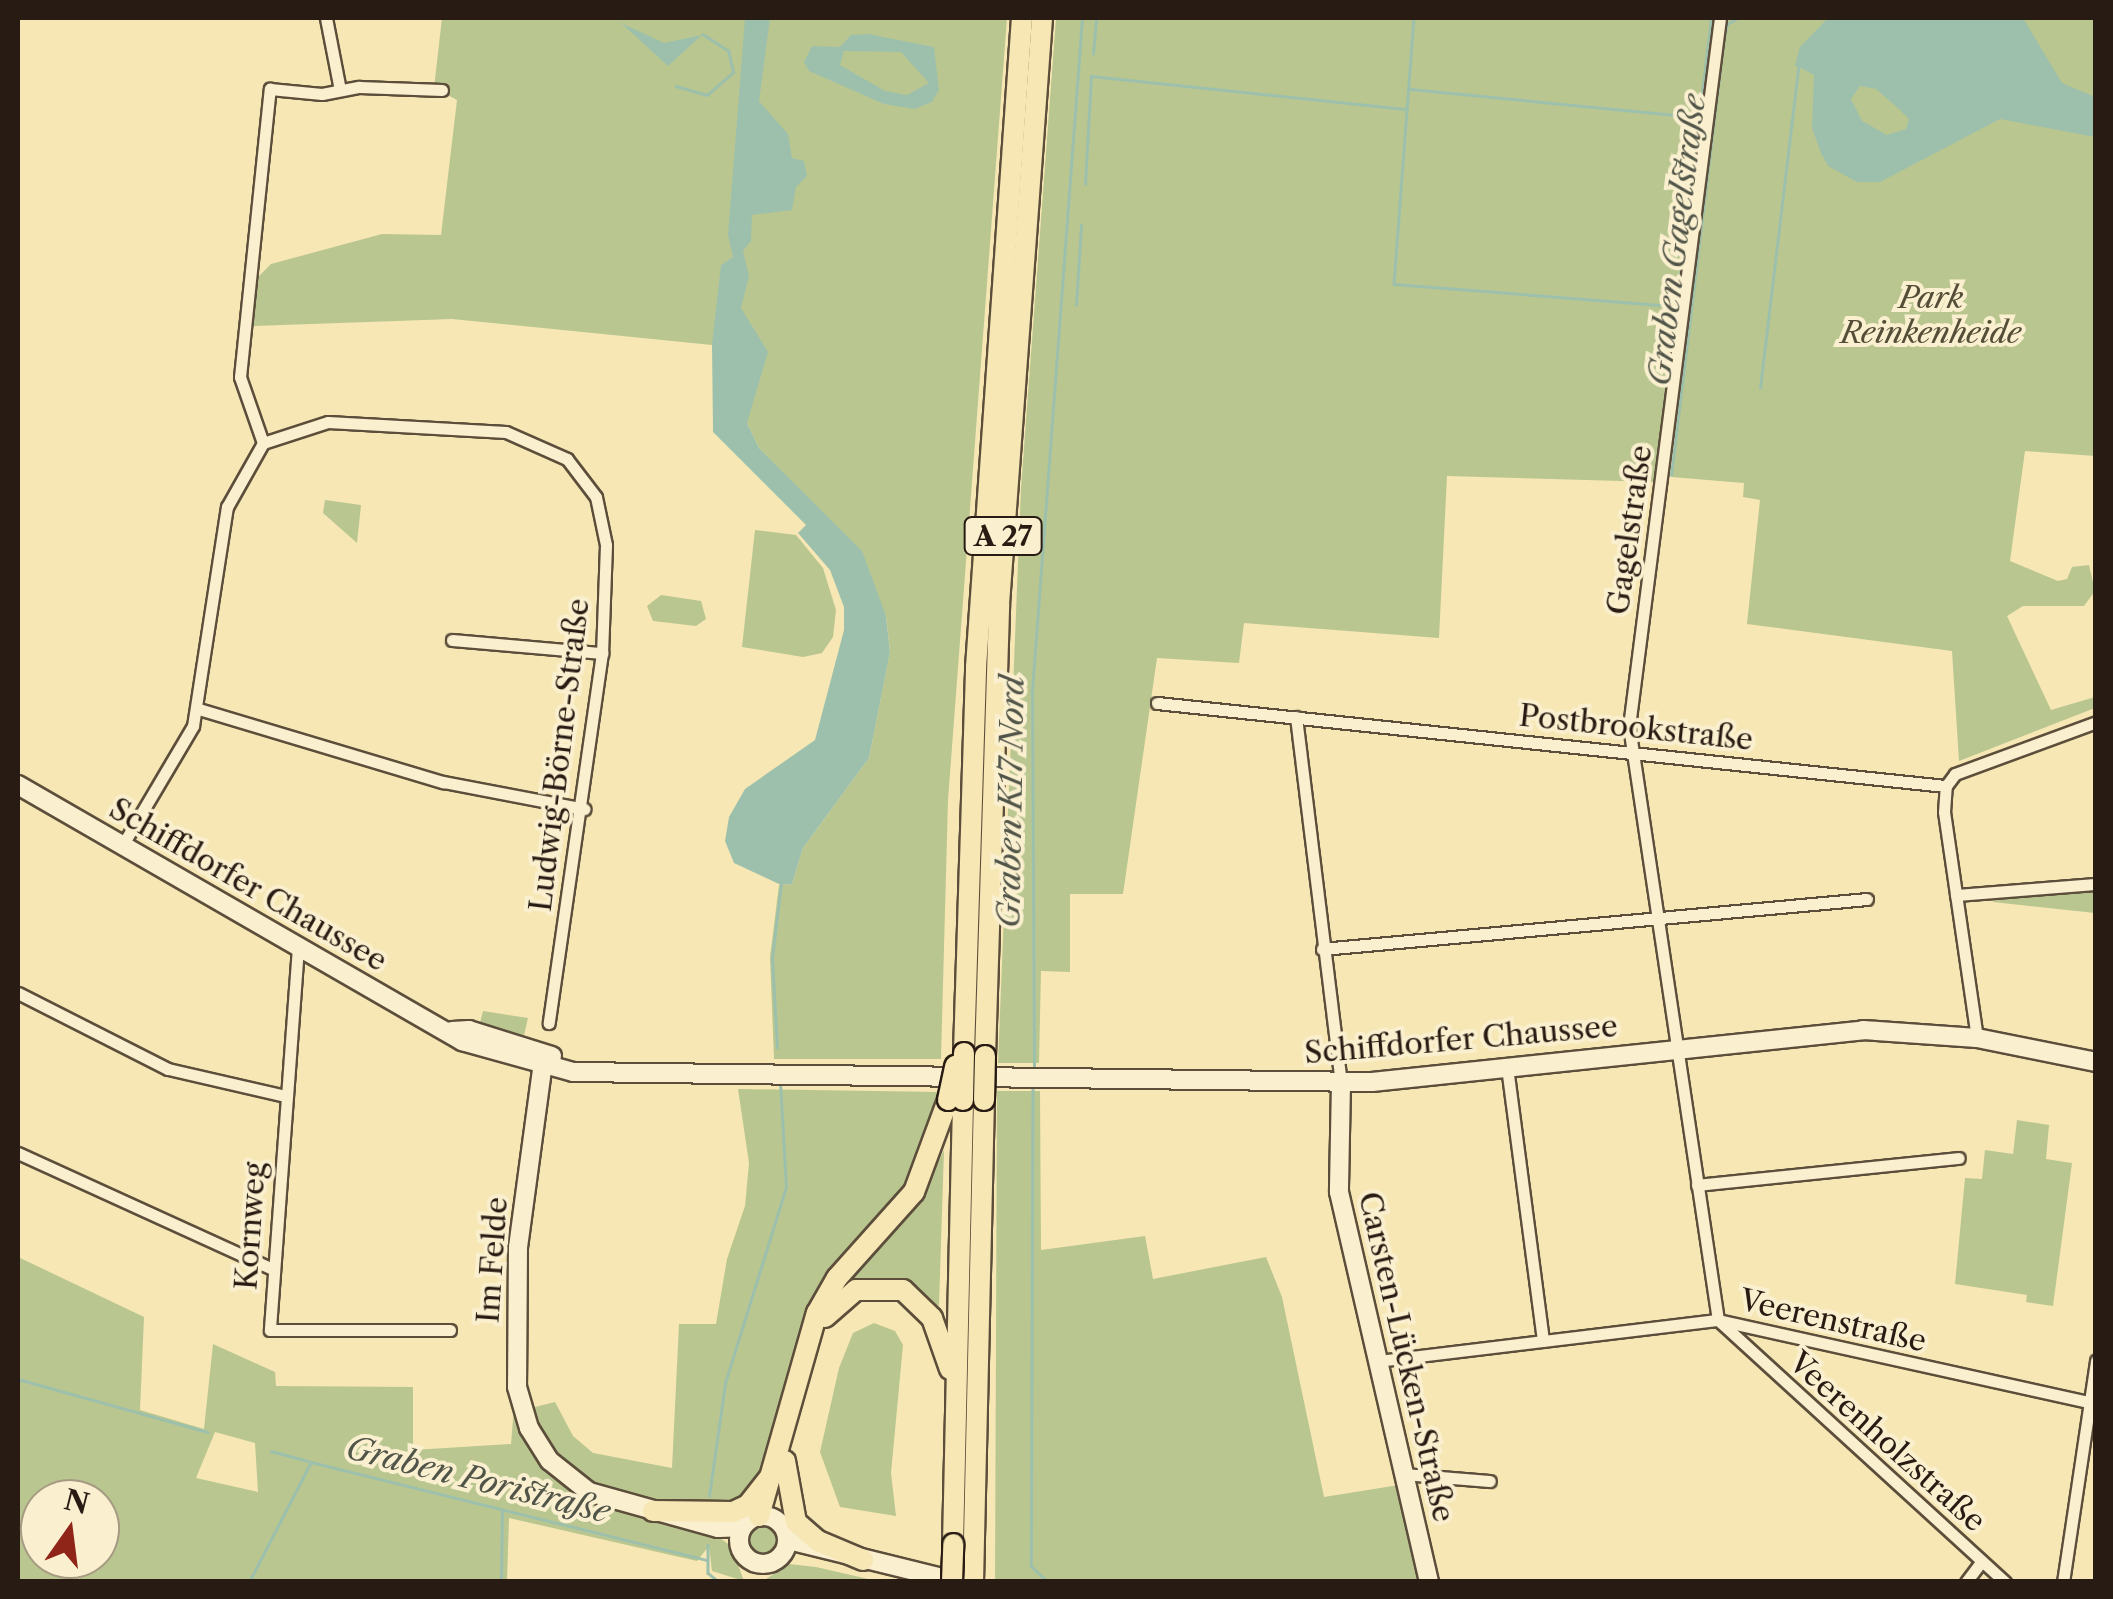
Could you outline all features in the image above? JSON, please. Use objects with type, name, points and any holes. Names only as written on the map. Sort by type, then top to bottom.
[{"type":"highway","name":"A 27","points":[[968,1056],[965,978],[978,627],[1022,18]]},
{"type":"highway","name":"A 27","points":[[973,1582],[964,1546],[956,1406],[965,1100],[1042,18]]},
{"type":"highway","points":[[652,1511],[733,1512],[748,1504],[781,1462],[818,1313],[838,1278],[914,1192],[965,1100],[968,1056]]},
{"type":"highway","name":"A 27","points":[[956,1582],[964,1546],[965,1100]]},
{"type":"highway","points":[[754,1526],[781,1462],[818,1328],[856,1290],[888,1286],[924,1306],[948,1357],[956,1406]]},
{"type":"highway","points":[[781,1462],[796,1522],[818,1542],[863,1560]]},
{"type":"street","points":[[326,18],[340,90]]},
{"type":"street","name":"Gagelstraße","points":[[1676,1049],[1629,726],[1720,18]]},
{"type":"street","points":[[122,846],[198,709],[227,507],[263,443],[240,377],[270,89],[442,90]]},
{"type":"street","name":"Ludwig-Börne-Straße","points":[[263,443],[303,426],[358,422],[506,432],[548,445],[585,479],[605,522],[602,653],[584,809],[549,1023]]},
{"type":"street","points":[[452,640],[602,653]]},
{"type":"street","name":"Postbrookstraße","points":[[1157,702],[1946,786]]},
{"type":"street","points":[[198,709],[442,782],[584,809]]},
{"type":"street","points":[[1296,718],[1322,949],[1342,1083]]},
{"type":"street","points":[[1977,1038],[1956,896],[1946,786],[1960,772],[2096,722]]},
{"type":"street","name":"Schiffdorfer Chaussee","points":[[18,784],[298,947],[452,1031],[469,1030],[547,1061],[648,1073],[1342,1083],[1863,1030],[1977,1038],[2096,1062]]},
{"type":"street","points":[[1956,896],[2096,884]]},
{"type":"street","points":[[1322,949],[1867,899]]},
{"type":"street","name":"Kornweg","points":[[298,947],[270,1330],[450,1330]]},
{"type":"street","points":[[18,993],[168,1069],[285,1096]]},
{"type":"street","points":[[1676,1049],[1718,1320]]},
{"type":"street","name":"Im Felde","points":[[547,1061],[519,1219],[517,1386],[538,1446],[562,1474],[589,1492],[718,1528],[754,1526]]},
{"type":"street","points":[[1506,1067],[1543,1342]]},
{"type":"street","name":"Carsten-Lücken-Straße","points":[[1342,1083],[1340,1192],[1430,1582]]},
{"type":"street","points":[[18,1153],[272,1268]]},
{"type":"street","points":[[1696,1185],[1959,1158]]},
{"type":"street","name":"Veerenstraße","points":[[1378,1362],[1718,1320],[2092,1404]]},
{"type":"street","name":"Veerenholzstraße","points":[[1718,1320],[2005,1582]]},
{"type":"street","points":[[2064,1582],[2096,1360]]},
{"type":"street","points":[[1402,1474],[1490,1480]]},
{"type":"street","points":[[754,1526],[786,1547],[910,1582]]},
{"type":"street","points":[[754,1526],[755,1573]]},
{"type":"street","points":[[755,1573],[786,1547],[956,1582]]},
{"type":"street","points":[[1966,1582],[1982,1561]]},
{"type":"green space","points":[[442,18],[1007,18],[948,800],[941,1059],[774,1059],[770,957],[779,885],[792,884],[803,848],[869,758],[890,651],[886,616],[826,517],[759,448],[747,423],[716,399],[712,345],[452,319],[252,326],[259,276],[271,264],[382,234],[441,235],[457,100],[434,88]]},
{"type":"green space","points":[[1056,18],[1716,18],[1657,482],[1447,476],[1439,638],[1244,623],[1239,663],[1157,658],[1123,894],[1070,894],[1070,972],[1041,971],[1039,1063],[998,1063],[1021,488]]},
{"type":"green space","name":"Park Reinkenheide","points":[[1725,18],[2095,18],[2095,456],[2025,451],[2010,561],[2058,581],[2067,579],[2072,567],[2089,565],[2095,591],[2084,606],[2023,606],[2007,616],[2051,710],[2095,697],[2095,708],[1959,761],[1952,651],[1747,624],[1760,500],[1743,497],[1744,483],[1671,477]]},
{"type":"green space","points":[[325,500],[361,505],[357,543],[323,513]]},
{"type":"green space","points":[[755,530],[796,535],[823,568],[836,610],[833,637],[822,653],[803,657],[742,647]]},
{"type":"green space","points":[[661,595],[701,601],[706,619],[696,626],[653,621],[647,606]]},
{"type":"green space","points":[[2095,891],[2095,913],[1993,902],[1995,895]]},
{"type":"green space","points":[[483,1011],[528,1018],[524,1035],[480,1023]]},
{"type":"green space","points":[[738,1089],[939,1092],[915,1173],[806,1319],[773,1447],[752,1493],[730,1507],[675,1506],[585,1480],[556,1456],[531,1408],[555,1402],[573,1436],[593,1453],[672,1468],[679,1324],[716,1324],[727,1259],[745,1206],[749,1163]]},
{"type":"green space","points":[[997,1091],[1040,1091],[1041,1250],[1145,1236],[1153,1279],[1266,1257],[1282,1297],[1324,1497],[1399,1485],[1421,1581],[995,1582]]},
{"type":"green space","points":[[2017,1120],[2049,1125],[2046,1159],[2072,1163],[2053,1306],[2026,1302],[2027,1295],[1955,1284],[1965,1178],[1982,1179],[1985,1150],[2013,1154]]},
{"type":"green space","points":[[944,1150],[939,1306],[899,1280],[842,1286],[923,1193]]},
{"type":"green space","points":[[18,1257],[144,1317],[140,1410],[204,1429],[213,1344],[275,1372],[276,1386],[413,1387],[413,1450],[511,1444],[514,1407],[531,1447],[566,1485],[617,1511],[720,1538],[731,1546],[744,1581],[712,1571],[709,1546],[697,1561],[509,1518],[507,1581],[18,1581]],"holes":[[[215,1432],[255,1443],[258,1492],[196,1478]]]},
{"type":"green space","points":[[874,1323],[895,1331],[903,1345],[891,1473],[896,1516],[840,1507],[820,1452],[839,1368],[853,1333]]},
{"type":"green space","points":[[763,1524],[775,1529],[780,1541],[775,1553],[763,1558],[751,1553],[746,1541],[751,1529]]},
{"type":"green space","points":[[789,1564],[816,1567],[877,1581],[763,1581]]},
{"type":"shaded area","points":[[745,18],[770,18],[759,101],[788,134],[792,158],[804,161],[807,176],[796,187],[792,210],[752,215],[751,241],[743,251],[749,276],[741,308],[768,352],[747,423],[759,448],[862,551],[886,616],[890,652],[869,758],[803,848],[792,884],[781,885],[734,863],[725,841],[729,817],[745,789],[815,740],[844,630],[844,607],[830,570],[798,533],[806,525],[713,432],[712,344],[721,265],[733,257],[728,235]]},
{"type":"shaded area","points":[[1828,18],[2023,18],[2062,83],[2095,97],[2095,137],[2000,119],[1880,182],[1857,182],[1828,166],[1821,153],[1812,128],[1814,75],[1795,65],[1800,47]],"holes":[[[1860,86],[1876,89],[1909,119],[1906,129],[1887,135],[1862,121],[1851,99]]]},
{"type":"shaded area","points":[[621,23],[664,43],[702,35],[668,66]]},
{"type":"shaded area","points":[[868,34],[934,47],[939,90],[932,102],[915,109],[884,104],[809,71],[804,62],[812,46],[840,47],[851,35]],"holes":[[[844,51],[901,52],[929,83],[907,95],[885,91],[840,65]]]},
{"type":"waterway","name":"Graben K17 Nord","points":[[1034,1069],[1032,691],[1082,18]]},
{"type":"waterway","points":[[1093,54],[1096,18]]},
{"type":"waterway","points":[[1414,18],[1394,284],[1675,306]]},
{"type":"waterway","points":[[1660,440],[1711,18]]},
{"type":"waterway","name":"Graben Gagelstraße","points":[[1671,475],[1724,36],[1727,24],[1738,18]]},
{"type":"waterway","points":[[676,86],[707,95],[733,72],[728,51],[703,35]]},
{"type":"waterway","points":[[1760,388],[1798,67]]},
{"type":"waterway","points":[[1085,184],[1091,76],[1404,109]]},
{"type":"waterway","points":[[1410,89],[1696,117]]},
{"type":"waterway","points":[[1076,305],[1081,225]]},
{"type":"waterway","points":[[777,1048],[772,958],[781,884]]},
{"type":"waterway","points":[[709,1496],[725,1383],[786,1187],[780,1084]]},
{"type":"waterway","name":"Graben K17 Nord","points":[[1033,1087],[1031,1566],[1048,1582]]},
{"type":"waterway","points":[[18,1379],[208,1432]]},
{"type":"waterway","points":[[271,1451],[308,1461]]},
{"type":"waterway","name":"Graben Poristraße","points":[[249,1582],[311,1462],[706,1560]]},
{"type":"waterway","points":[[501,1582],[502,1512]]},
{"type":"waterway","points":[[708,1545],[708,1573],[719,1582]]}]
